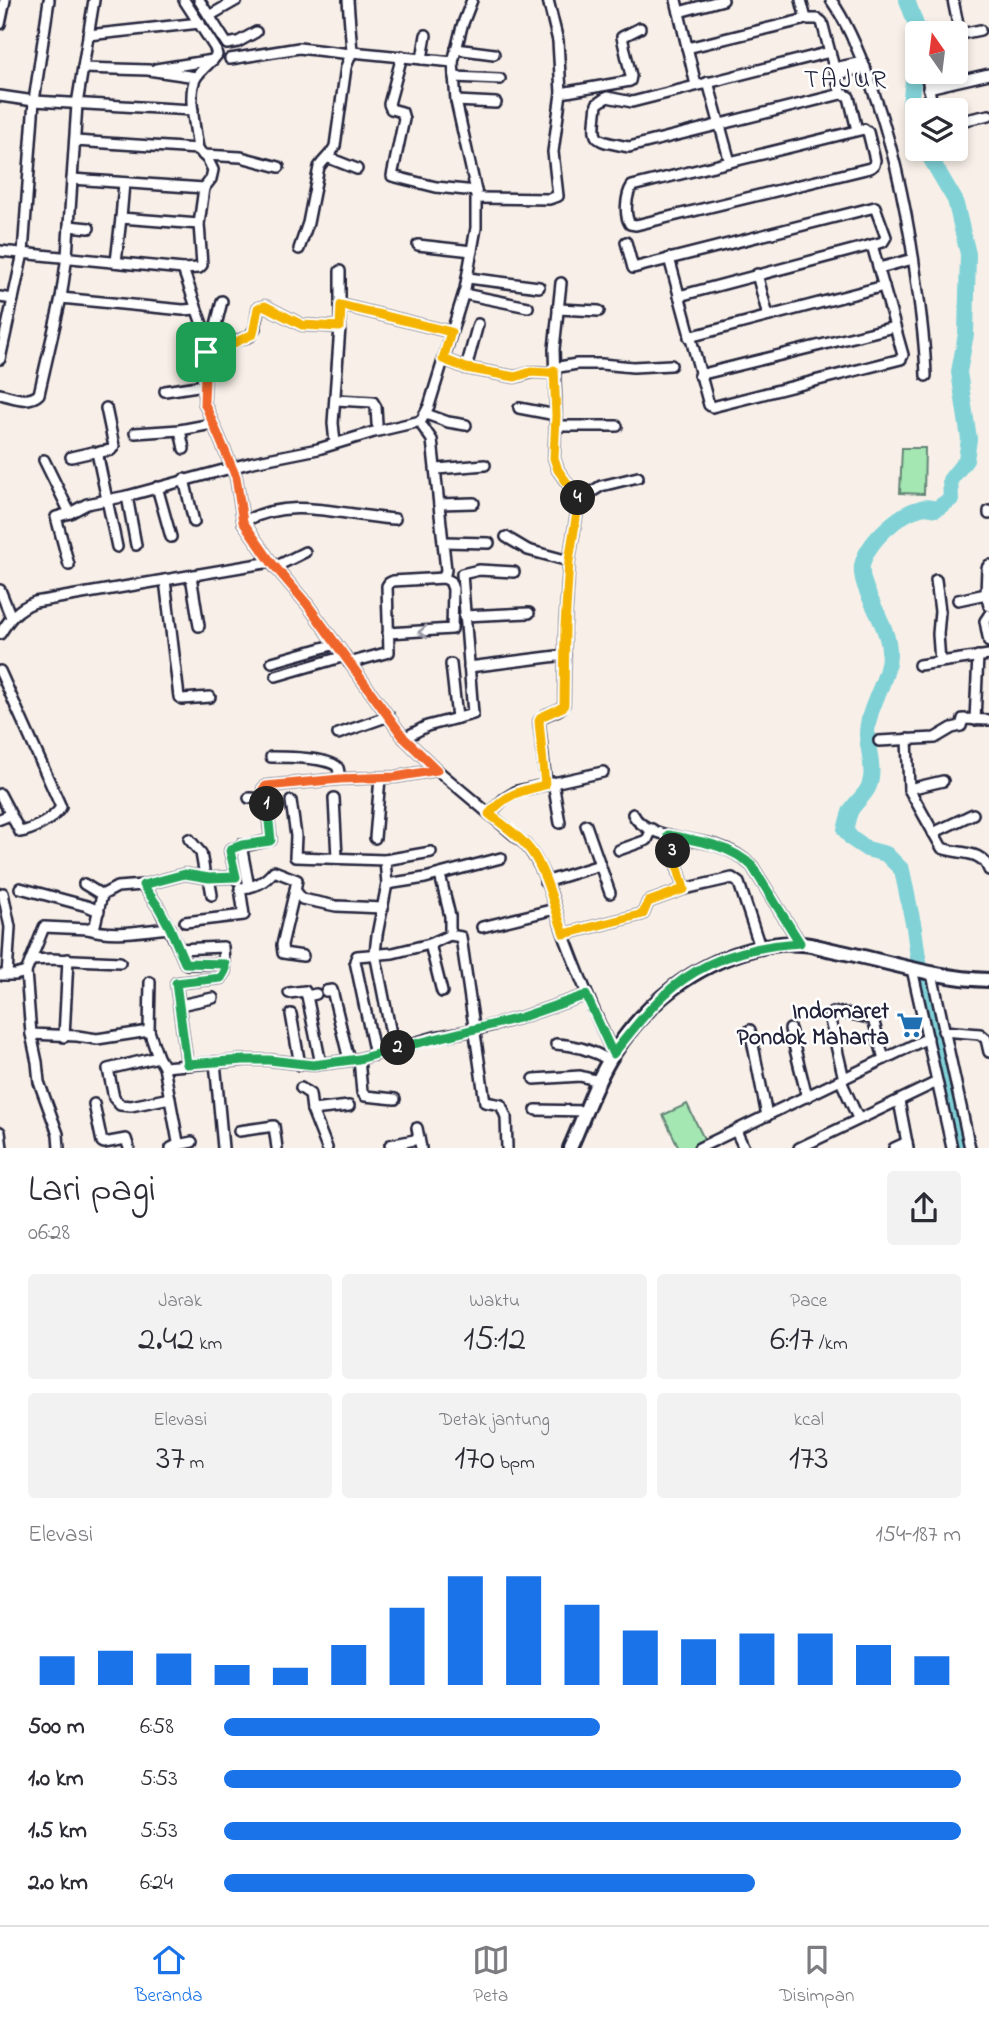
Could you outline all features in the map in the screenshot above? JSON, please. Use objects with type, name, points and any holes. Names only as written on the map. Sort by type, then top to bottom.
[{"type":"main road","points":[[570,1148],[611,1057],[643,1016],[674,986],[706,966],[733,954],[760,947],[800,943],[921,971],[989,980]]},
{"type":"street","points":[[0,22],[5,0]]},
{"type":"street","points":[[0,359],[23,253],[34,101],[49,0]]},
{"type":"street","points":[[0,394],[32,400],[38,394],[61,298],[67,256],[77,104],[94,0]]},
{"type":"street","points":[[0,251],[183,269],[199,268],[202,265],[199,224],[204,188],[211,179],[213,170],[201,152],[192,102],[196,77],[217,55],[184,0]]},
{"type":"street","points":[[199,0],[227,44],[234,44],[256,32]]},
{"type":"street","points":[[209,16],[237,0]]},
{"type":"street","points":[[299,249],[308,223],[319,167],[335,146],[346,67],[352,53],[348,0]]},
{"type":"street","points":[[444,578],[446,570],[437,469],[432,440],[423,421],[464,294],[476,228],[476,194],[456,101],[453,62],[472,0]]},
{"type":"street","points":[[401,56],[389,104],[404,115],[392,176],[476,194],[554,198],[558,196],[554,135],[561,93],[558,41],[548,0]]},
{"type":"street","points":[[676,0],[696,85]]},
{"type":"street","points":[[679,12],[723,0]]},
{"type":"street","points":[[802,0],[806,19]]},
{"type":"street","points":[[831,0],[853,39],[892,148],[907,215],[925,344],[926,376]]},
{"type":"street","points":[[953,0],[956,21]]},
{"type":"street","points":[[687,48],[806,19],[818,19],[822,22],[841,94]]},
{"type":"street","points":[[88,35],[200,23]]},
{"type":"street","points":[[561,93],[630,81],[622,37],[640,28]]},
{"type":"street","points":[[968,33],[980,30]]},
{"type":"street","points":[[422,59],[426,35]]},
{"type":"street","points":[[230,59],[299,48],[453,62]]},
{"type":"street","points":[[456,49],[494,54]]},
{"type":"street","points":[[830,52],[632,102],[607,97],[597,104],[594,131],[596,137],[599,141],[629,147],[841,94],[849,97],[857,130]]},
{"type":"street","points":[[148,70],[213,60]]},
{"type":"street","points":[[835,72],[863,66]]},
{"type":"street","points":[[83,68],[148,70],[196,77]]},
{"type":"street","points":[[928,88],[989,74]]},
{"type":"street","points":[[454,77],[500,79]]},
{"type":"street","points":[[708,82],[730,162]]},
{"type":"street","points":[[928,84],[930,98]]},
{"type":"street","points":[[0,96],[34,101],[193,110]]},
{"type":"street","points":[[456,101],[496,103]]},
{"type":"street","points":[[968,119],[989,114]]},
{"type":"street","points":[[864,129],[875,160],[870,168],[636,225],[627,220],[629,190],[632,187],[730,162],[864,129]]},
{"type":"street","points":[[75,141],[241,157],[279,167]]},
{"type":"street","points":[[328,158],[357,169]]},
{"type":"street","points":[[72,179],[204,188]]},
{"type":"street","points":[[116,262],[124,183]]},
{"type":"street","points":[[626,242],[633,268],[876,207],[886,237],[883,242],[679,296]]},
{"type":"street","points":[[121,218],[199,224]]},
{"type":"street","points":[[69,226],[89,228]]},
{"type":"street","points":[[418,245],[471,251]]},
{"type":"street","points":[[668,258],[710,407],[901,359],[903,355],[872,245]]},
{"type":"street","points":[[879,268],[913,260]]},
{"type":"street","points":[[183,269],[205,328],[204,402],[233,467],[243,522],[273,565],[307,604],[404,738],[533,853],[611,1057]]},
{"type":"street","points":[[335,443],[333,423],[340,327],[340,271]]},
{"type":"street","points":[[757,274],[768,316]]},
{"type":"street","points":[[468,278],[539,287]]},
{"type":"street","points":[[560,823],[549,783],[539,721],[541,717],[563,707],[564,704],[569,561],[579,500],[555,463],[554,451],[554,349],[561,283]]},
{"type":"street","points":[[689,337],[884,286]]},
{"type":"street","points":[[464,294],[528,307]]},
{"type":"street","points":[[0,297],[13,299]]},
{"type":"street","points":[[61,298],[196,309]]},
{"type":"street","points":[[206,349],[213,337],[222,301]]},
{"type":"street","points":[[341,305],[451,332]]},
{"type":"street","points":[[206,349],[250,337],[255,328],[258,308],[265,306],[302,325],[340,327]]},
{"type":"street","points":[[558,309],[599,311]]},
{"type":"street","points":[[466,368],[478,324]]},
{"type":"street","points":[[699,375],[894,327]]},
{"type":"street","points":[[443,359],[466,368],[515,377],[531,372],[549,373],[559,367],[577,364],[633,367],[671,365]]},
{"type":"street","points":[[165,391],[204,385]]},
{"type":"street","points":[[336,400],[373,402],[377,424]]},
{"type":"street","points":[[71,457],[93,452],[98,454],[111,450],[114,446],[106,408]]},
{"type":"street","points":[[519,408],[556,415]]},
{"type":"street","points":[[69,565],[56,517],[87,504],[423,421],[466,425]]},
{"type":"street","points":[[135,433],[180,430],[212,424]]},
{"type":"street","points":[[556,426],[617,426]]},
{"type":"street","points":[[180,430],[184,449]]},
{"type":"street","points":[[98,454],[117,547]]},
{"type":"street","points":[[44,460],[70,513]]},
{"type":"street","points":[[437,469],[485,463]]},
{"type":"street","points":[[579,500],[601,486],[638,477]]},
{"type":"street","points":[[184,479],[194,522]]},
{"type":"street","points":[[157,487],[172,537]]},
{"type":"street","points":[[127,496],[136,545]]},
{"type":"street","points":[[439,504],[474,503]]},
{"type":"street","points":[[243,522],[267,512],[294,508],[395,519]]},
{"type":"street","points":[[506,537],[528,550],[569,561]]},
{"type":"street","points":[[443,542],[489,543]]},
{"type":"street","points":[[0,634],[10,617],[21,607],[35,602],[273,565],[305,552]]},
{"type":"street","points":[[989,565],[986,594],[989,606]]},
{"type":"street","points":[[404,738],[428,726],[470,716],[474,711],[462,574],[472,571],[514,572]]},
{"type":"street","points":[[191,576],[198,626]]},
{"type":"street","points":[[276,676],[389,652],[388,634],[389,583],[444,578],[452,585],[452,629],[388,634]]},
{"type":"street","points":[[165,580],[179,697],[210,697]]},
{"type":"street","points":[[936,580],[940,611],[940,662]]},
{"type":"street","points":[[0,590],[10,617]]},
{"type":"street","points":[[958,600],[986,594]]},
{"type":"street","points":[[464,616],[529,612]]},
{"type":"street","points":[[989,615],[985,621],[989,642]]},
{"type":"street","points":[[272,662],[335,644]]},
{"type":"street","points":[[469,667],[565,655]]},
{"type":"street","points":[[919,665],[989,655]]},
{"type":"street","points":[[975,720],[978,656]]},
{"type":"street","points":[[451,664],[457,718]]},
{"type":"street","points":[[0,671],[61,807],[57,814],[28,831],[20,832],[0,794]]},
{"type":"street","points":[[338,734],[389,716]]},
{"type":"street","points":[[878,741],[934,738],[952,727],[961,726],[963,719],[989,720]]},
{"type":"street","points":[[907,739],[909,789],[942,848],[978,855],[985,860],[989,870]]},
{"type":"street","points":[[271,757],[332,763],[338,768],[340,779]]},
{"type":"street","points":[[244,888],[236,877],[230,851],[242,845],[270,841],[263,789],[266,786],[408,776],[437,770]]},
{"type":"street","points":[[489,814],[517,791],[603,772]]},
{"type":"street","points":[[374,838],[380,778]]},
{"type":"street","points":[[909,789],[943,781]]},
{"type":"street","points":[[249,798],[266,799]]},
{"type":"street","points":[[334,798],[337,858]]},
{"type":"street","points":[[291,801],[296,836],[295,857],[385,860],[431,852]]},
{"type":"street","points":[[633,814],[638,822],[652,830],[720,846],[745,860],[752,866],[800,943]]},
{"type":"street","points":[[933,833],[973,814]]},
{"type":"street","points":[[0,820],[10,815]]},
{"type":"street","points":[[586,825],[610,893]]},
{"type":"street","points":[[619,850],[647,840],[652,830]]},
{"type":"street","points":[[668,835],[684,889]]},
{"type":"street","points":[[190,839],[201,853],[212,895]]},
{"type":"street","points":[[185,922],[244,915],[242,845]]},
{"type":"street","points":[[387,884],[440,875],[501,858]]},
{"type":"street","points":[[385,860],[387,884],[375,953],[394,1049]]},
{"type":"street","points":[[545,882],[600,864]]},
{"type":"street","points":[[244,888],[266,880],[274,871],[297,880],[282,945],[283,953],[303,956]]},
{"type":"street","points":[[102,895],[117,887],[143,885],[185,874],[236,877]]},
{"type":"street","points":[[440,875],[450,916],[450,935]]},
{"type":"street","points":[[564,934],[640,914],[645,912],[648,902],[684,889],[732,878],[736,880],[760,947]]},
{"type":"street","points":[[84,884],[102,895]]},
{"type":"street","points":[[143,885],[170,928],[185,963],[225,964]]},
{"type":"street","points":[[20,888],[99,911]]},
{"type":"street","points":[[295,890],[302,899],[325,904],[383,908]]},
{"type":"street","points":[[3,893],[10,927],[3,975],[26,972]]},
{"type":"street","points":[[88,929],[95,925],[102,895]]},
{"type":"street","points":[[482,927],[555,909]]},
{"type":"street","points":[[59,1148],[58,1134],[39,1082],[31,1034],[26,972],[44,927],[99,932],[170,928]]},
{"type":"street","points":[[375,1055],[355,961],[359,955],[393,953],[430,944],[450,935],[461,937],[485,1102],[501,1105],[506,1117],[507,1148]]},
{"type":"street","points":[[430,944],[442,992]]},
{"type":"street","points":[[179,949],[223,947],[225,964],[221,978],[176,983],[187,1064]]},
{"type":"street","points":[[64,1037],[68,959]]},
{"type":"street","points":[[32,960],[120,962]]},
{"type":"street","points":[[921,971],[943,1031],[970,1148]]},
{"type":"street","points":[[921,971],[928,1038],[952,1148]]},
{"type":"street","points":[[150,982],[149,1031],[164,1067],[178,1142],[174,1147]]},
{"type":"street","points":[[327,991],[331,990],[362,1092],[365,1096],[396,1099]]},
{"type":"street","points":[[289,993],[305,991],[312,995],[321,1064]]},
{"type":"street","points":[[164,1067],[269,1060],[300,1065],[354,1059],[519,1018],[586,995]]},
{"type":"street","points":[[180,1005],[213,998]]},
{"type":"street","points":[[858,1118],[842,1080],[829,1016],[832,1012],[873,1019],[884,1059]]},
{"type":"street","points":[[291,1014],[300,1065]]},
{"type":"street","points":[[790,1028],[807,1097]]},
{"type":"street","points":[[750,1030],[767,1116]]},
{"type":"street","points":[[31,1034],[97,1039],[149,1031]]},
{"type":"street","points":[[943,1031],[980,1034],[986,1039],[989,1052]]},
{"type":"street","points":[[699,1148],[928,1038]]},
{"type":"street","points":[[556,1044],[572,1045],[611,1057]]},
{"type":"street","points":[[158,1057],[108,1069],[114,1098],[120,1105],[131,1106],[170,1098]]},
{"type":"street","points":[[215,1062],[223,1148]]},
{"type":"street","points":[[534,1079],[580,1076],[599,1081]]},
{"type":"street","points":[[799,1148],[937,1082]]},
{"type":"street","points":[[301,1088],[310,1094],[312,1110],[327,1148]]},
{"type":"street","points":[[894,1148],[907,1145],[899,1101]]},
{"type":"street","points":[[94,1104],[102,1142],[126,1139],[129,1148]]},
{"type":"street","points":[[312,1110],[349,1106]]},
{"type":"street","points":[[536,1110],[587,1111]]},
{"type":"street","points":[[239,1130],[274,1126],[277,1148]]},
{"type":"street","points":[[390,1145],[420,1144],[416,1128]]},
{"type":"street","points":[[736,1131],[744,1148]]},
{"type":"street","points":[[0,1132],[2,1148]]},
{"type":"street","points":[[174,1147],[192,1142]]},
{"type":"green space","points":[[902,448],[925,448],[924,494],[900,493]]},
{"type":"green space","points":[[687,1104],[706,1143],[695,1148],[679,1148],[663,1115]]},
{"type":"waterway","points":[[907,0],[915,21]]},
{"type":"waterway","points":[[911,98],[913,84]]},
{"type":"waterway","points":[[932,161],[955,200],[968,254],[966,334],[959,372],[969,439],[966,460],[950,480],[951,499],[936,509],[923,507],[894,522],[870,548],[862,566],[865,586],[885,631],[889,653],[886,674],[868,724],[870,782],[851,810],[845,830],[852,839],[867,849],[886,854],[902,870],[914,928],[923,994],[959,1148]]},
{"type":"place","name":"Indomaret Pondok Maharta","points":[[910,1025]]},
{"type":"district","name":"TAJUR","points":[[846,81]]},
{"type":"route","points":[[341,305],[451,332],[443,359],[466,368],[515,377],[554,370],[554,458],[558,470],[579,500],[569,561],[564,704],[559,710],[541,717],[539,721],[545,785],[509,795],[489,814],[533,853],[564,934],[643,914],[648,902],[684,889],[668,835],[720,846],[745,860],[752,866],[800,943],[760,947],[733,954],[689,976],[663,995],[613,1054],[586,995],[519,1018],[435,1037],[359,1059],[313,1065],[269,1060],[187,1064],[176,983],[221,978],[225,964],[185,963],[170,928],[143,885],[185,874],[209,878],[236,877],[231,849],[271,840],[264,787],[340,779],[408,776],[437,770],[404,738],[307,604],[271,562],[243,522],[233,467],[204,402],[206,352],[250,337],[255,328],[258,308],[262,306],[302,325],[340,327],[341,305]]}]
